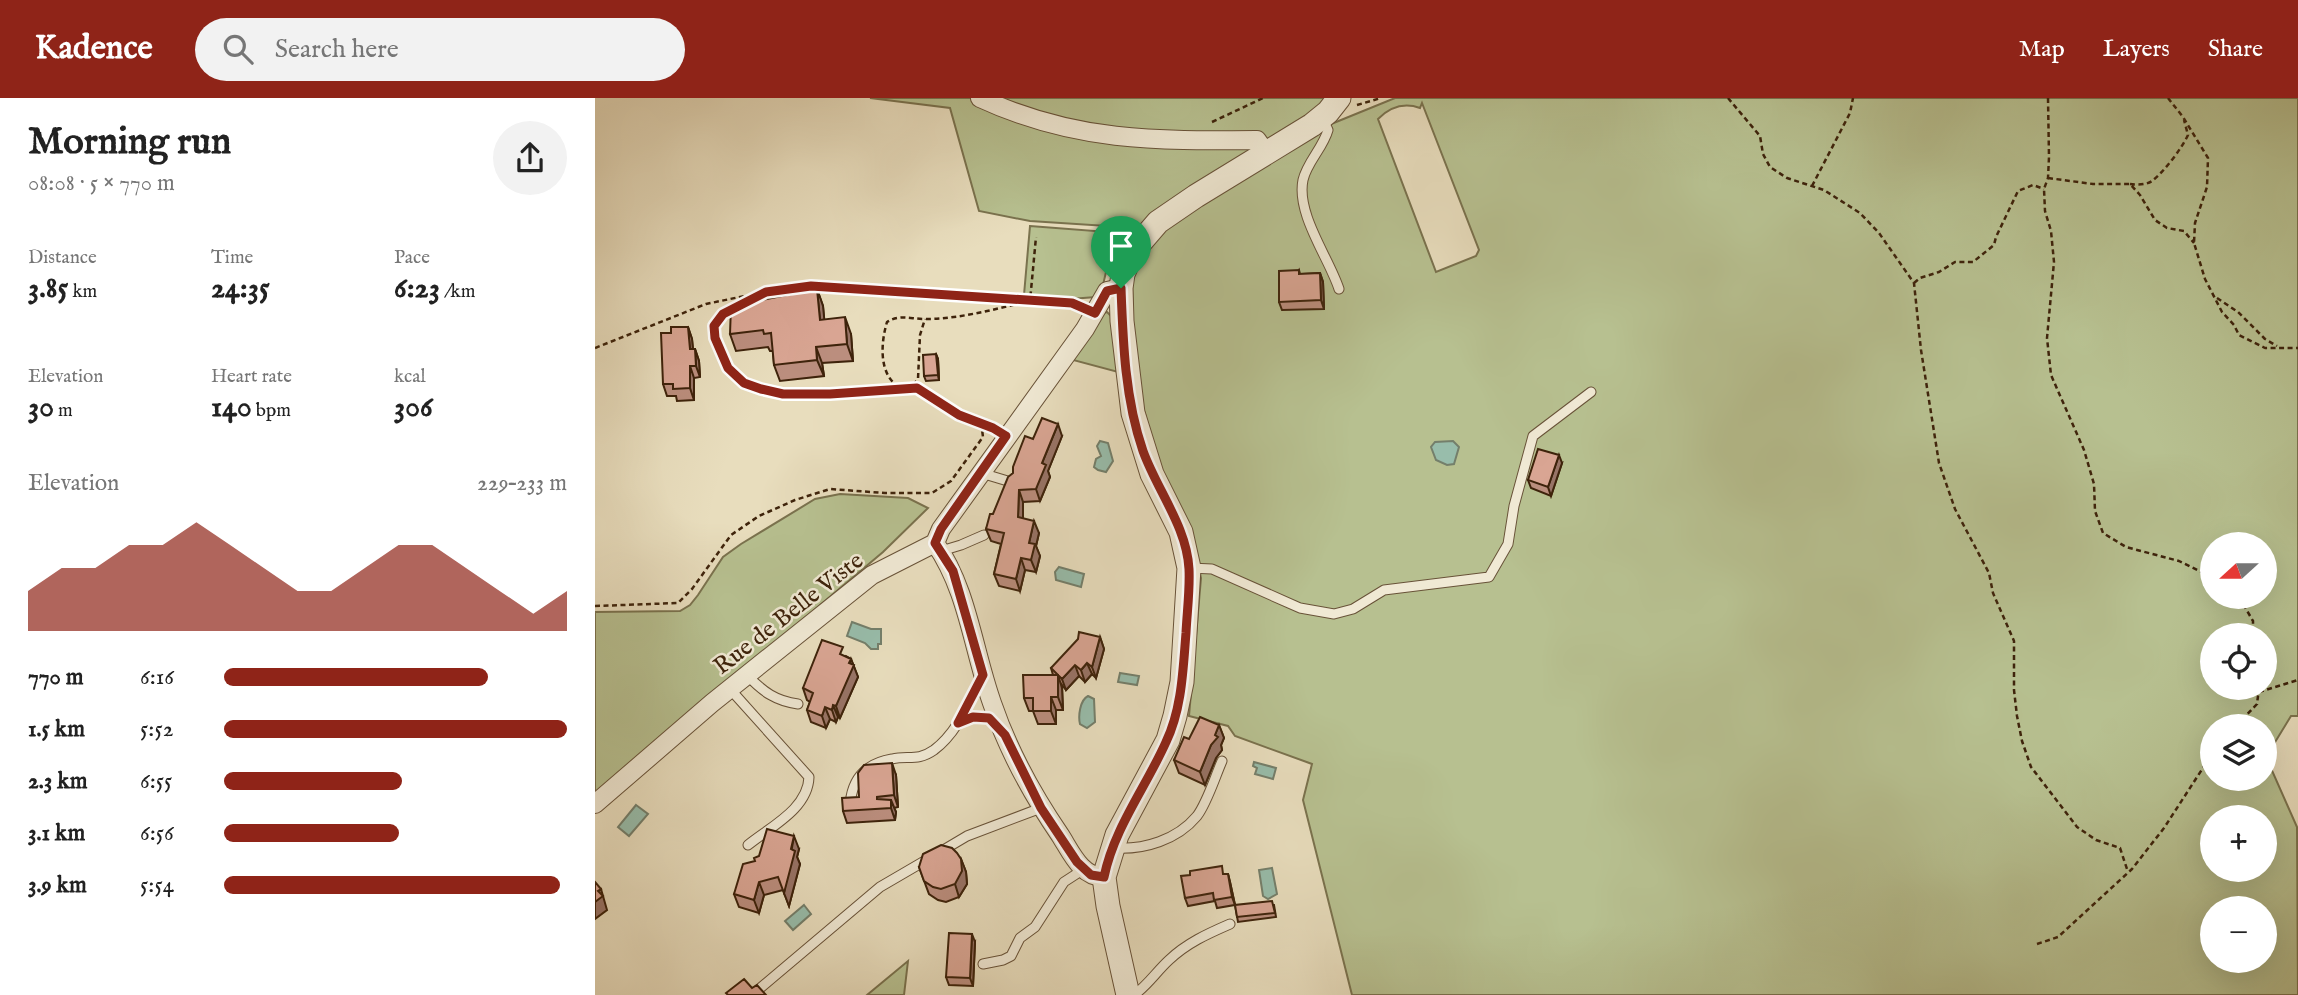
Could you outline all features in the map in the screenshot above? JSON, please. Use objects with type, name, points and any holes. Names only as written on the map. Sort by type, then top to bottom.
[{"type":"street","points":[[980,98],[1047,124],[1103,136],[1168,141],[1257,140],[1266,153]]},
{"type":"street","points":[[1094,873],[1112,847],[1168,740],[1182,682],[1189,568],[1181,532],[1152,474],[1137,433],[1129,392],[1121,288],[1127,261],[1158,222],[1322,117],[1339,99]]},
{"type":"street","points":[[1121,288],[1107,291],[1095,313],[941,529],[938,547],[953,571],[992,704],[1005,735],[1041,808],[1094,873],[1108,906],[1128,995]]},
{"type":"street","name":"Rue de Belle Viste","points":[[595,804],[730,689],[873,575],[938,547]]},
{"type":"lane","points":[[1322,117],[1328,130],[1304,178],[1303,198],[1316,237],[1339,289]]},
{"type":"lane","points":[[1189,568],[1212,569],[1300,608],[1334,614],[1353,609],[1384,590],[1489,577],[1508,544],[1514,506],[1533,436],[1591,392]]},
{"type":"lane","points":[[981,473],[1011,482]]},
{"type":"lane","points":[[938,547],[984,535]]},
{"type":"lane","points":[[851,797],[853,784],[859,774],[872,766],[893,758],[913,759],[933,750],[958,723],[983,675]]},
{"type":"lane","points":[[747,676],[762,691],[782,702],[799,704]]},
{"type":"lane","points":[[730,689],[809,777],[808,789],[786,817],[748,845]]},
{"type":"lane","points":[[958,723],[973,717],[989,718],[1005,735]]},
{"type":"lane","points":[[1112,847],[1145,847],[1180,830],[1198,815],[1222,761]]},
{"type":"lane","points":[[758,990],[880,887],[967,836],[1041,808]]},
{"type":"lane","points":[[983,964],[1011,956],[1020,938],[1035,927],[1064,882],[1094,873]]},
{"type":"lane","points":[[1134,995],[1186,945],[1230,924]]},
{"type":"path","points":[[1207,124],[1263,98]]},
{"type":"path","points":[[1728,98],[1760,136],[1763,154],[1770,167],[1787,178],[1824,190],[1860,213],[1879,233],[1914,283],[1921,350],[1939,463],[1955,509],[1989,573],[1993,593],[2014,641],[2015,704],[2022,741],[2031,767],[2077,827],[2097,840],[2120,848],[2128,872]]},
{"type":"path","points":[[1812,186],[1850,113],[1853,98]]},
{"type":"path","points":[[2048,98],[2048,178],[2044,189],[2054,262],[2047,338],[2051,375],[2084,450],[2094,484],[2095,511],[2103,533],[2126,547],[2179,561],[2200,571]]},
{"type":"path","points":[[2168,98],[2209,158],[2207,187],[2195,223],[2194,243],[2205,279],[2222,312],[2239,335],[2265,348],[2298,348]]},
{"type":"path","points":[[2048,178],[2138,186],[2151,182],[2181,149],[2188,135],[2183,117]]},
{"type":"path","points":[[2130,184],[2155,220],[2167,228],[2184,231],[2194,243]]},
{"type":"path","points":[[1914,283],[1955,262],[1973,262],[1994,245],[2018,191],[2032,185],[2044,189]]},
{"type":"path","points":[[1030,302],[1036,237]]},
{"type":"path","points":[[595,348],[706,304],[811,286],[1072,303],[1095,313]]},
{"type":"path","points":[[766,292],[723,314],[714,326],[715,338],[728,368],[744,383],[783,394],[830,394],[917,388],[959,415],[981,422],[1006,436]]},
{"type":"path","points":[[2217,298],[2238,312],[2248,324],[2277,346]]},
{"type":"path","points":[[925,319],[920,335],[918,379],[913,385],[901,388],[894,383],[885,367],[883,337],[887,322],[895,317],[925,319],[983,312],[1030,302]]},
{"type":"path","points":[[595,606],[678,603],[692,589],[731,536],[759,516],[795,500],[830,489],[932,493],[951,481],[983,437],[981,422]]},
{"type":"path","points":[[2277,685],[2298,680]]},
{"type":"path","points":[[2247,714],[2258,700]]},
{"type":"path","points":[[2037,944],[2058,937],[2128,872],[2164,828],[2200,772]]},
{"type":"shaded area","points":[[870,98],[1332,98],[1321,111],[1158,212],[1138,228],[1030,221],[979,211],[950,108]]},
{"type":"shaded area","points":[[1395,98],[2298,98],[2298,716],[2291,716],[2277,739],[2277,714],[2200,714],[2200,791],[2277,791],[2277,782],[2297,827],[2298,995],[1352,995],[1303,800],[1312,764],[1235,736],[1228,726],[1189,716],[1201,578],[1193,543],[1165,485],[1134,375],[1132,280],[1139,263],[1163,229],[1314,131]],"holes":[[[1422,103],[1479,250],[1476,256],[1436,272],[1378,119],[1397,107],[1420,108]]]},
{"type":"shaded area","points":[[1030,226],[1134,234],[1117,261],[1106,272],[1096,297],[1070,299],[1024,295]]},
{"type":"shaded area","points":[[1107,312],[1113,318],[1118,372],[1073,360]]},
{"type":"shaded area","points":[[1100,441],[1108,443],[1113,461],[1106,472],[1094,467],[1096,459],[1101,456],[1097,446]]},
{"type":"shaded area","points":[[1453,441],[1459,447],[1454,464],[1447,465],[1436,460],[1431,447],[1435,442]]},
{"type":"shaded area","points":[[840,494],[908,498],[928,508],[883,552],[595,795],[595,612],[680,611],[690,605],[698,595],[723,557],[815,499]]},
{"type":"shaded area","points":[[1059,567],[1084,574],[1081,587],[1056,580],[1055,572]]},
{"type":"shaded area","points":[[852,622],[871,629],[881,629],[881,644],[878,644],[878,649],[871,649],[865,643],[847,636]]},
{"type":"shaded area","points":[[1120,673],[1139,676],[1137,685],[1118,682]]},
{"type":"shaded area","points":[[1088,696],[1094,699],[1095,722],[1087,728],[1080,724],[1079,717],[1081,705]]},
{"type":"shaded area","points":[[1254,762],[1276,768],[1273,779],[1255,774],[1257,768],[1253,766]]},
{"type":"shaded area","points":[[636,805],[648,814],[629,836],[618,827]]},
{"type":"shaded area","points":[[1272,868],[1277,894],[1268,899],[1263,896],[1259,870]]},
{"type":"shaded area","points":[[804,905],[811,914],[793,930],[785,921]]},
{"type":"shaded area","points":[[908,961],[904,995],[867,995]]},
{"type":"building","points":[[1299,270],[1299,274],[1320,273],[1321,300],[1279,302],[1279,271]]},
{"type":"building","points":[[817,289],[820,320],[845,317],[847,344],[816,347],[817,360],[774,365],[771,333],[764,334],[763,330],[730,334],[731,306]]},
{"type":"building","points":[[671,327],[688,327],[690,349],[695,349],[696,366],[690,366],[690,388],[673,389],[673,384],[663,384],[661,333],[671,333]]},
{"type":"building","points":[[936,354],[938,375],[924,376],[923,355]]},
{"type":"building","points":[[1042,418],[1058,424],[1042,463],[1046,465],[1036,489],[1019,490],[1018,517],[1034,521],[1029,543],[1035,544],[1031,560],[1021,558],[1016,579],[994,574],[1004,533],[986,529],[990,514],[993,514],[1008,477],[1013,473],[1025,436],[1033,439]]},
{"type":"building","points":[[1538,449],[1559,455],[1548,487],[1528,480]]},
{"type":"building","points":[[1079,632],[1100,637],[1092,667],[1087,663],[1081,670],[1075,665],[1062,679],[1051,668],[1078,639]]},
{"type":"building","points":[[822,640],[843,647],[840,654],[851,659],[849,663],[854,665],[836,706],[833,705],[832,710],[825,707],[822,716],[807,710],[813,693],[803,688]]},
{"type":"building","points":[[1023,675],[1058,675],[1058,697],[1051,697],[1051,711],[1033,711],[1033,698],[1024,698]]},
{"type":"building","points":[[1200,717],[1219,725],[1215,735],[1218,737],[1211,745],[1200,772],[1174,760],[1184,737],[1189,739]]},
{"type":"building","points":[[892,763],[894,795],[877,797],[891,800],[891,808],[843,811],[842,798],[859,797],[858,773],[864,765]]},
{"type":"building","points":[[767,829],[794,836],[791,849],[795,851],[784,893],[778,877],[759,882],[754,900],[734,894],[743,864],[755,861],[754,858],[759,856]]},
{"type":"building","points":[[941,845],[952,848],[957,853],[961,859],[962,871],[955,884],[941,889],[924,881],[919,867],[923,854]]},
{"type":"building","points":[[1222,866],[1223,874],[1228,874],[1232,897],[1214,900],[1213,893],[1185,898],[1181,876],[1190,875],[1190,871]]},
{"type":"building","points":[[595,882],[603,896],[595,902]]},
{"type":"building","points":[[1272,901],[1275,913],[1237,917],[1235,905]]},
{"type":"building","points":[[949,933],[972,934],[970,978],[946,977]]},
{"type":"building","points":[[744,979],[752,988],[757,985],[766,995],[726,993]]},
{"type":"route","points":[[811,286],[1072,303],[1095,313],[1107,291],[1121,288],[1129,392],[1137,433],[1161,495],[1181,532],[1189,568],[1182,682],[1168,740],[1117,835],[1104,877],[1098,877],[1091,875],[1077,862],[1041,808],[1005,735],[989,718],[973,717],[958,723],[983,675],[953,571],[935,543],[941,529],[1006,436],[981,422],[959,415],[917,388],[803,395],[783,394],[744,383],[728,368],[715,338],[714,326],[723,314],[766,292],[811,286]]}]
